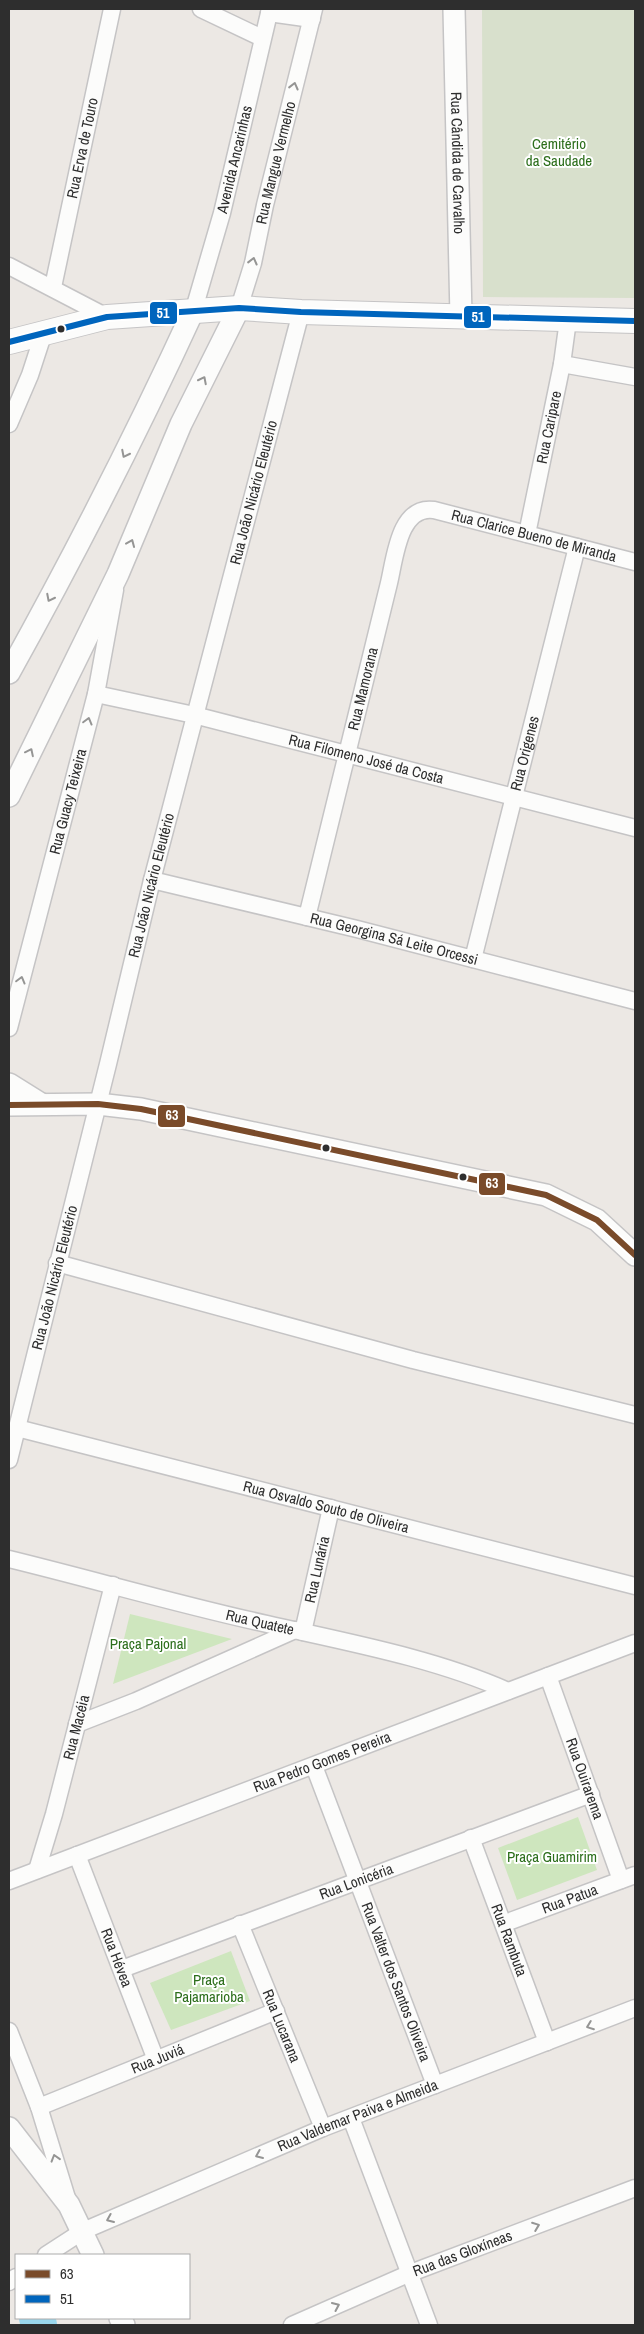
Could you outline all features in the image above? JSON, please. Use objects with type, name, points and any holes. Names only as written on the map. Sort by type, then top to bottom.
[{"type":"main road","points":[[9,342],[107,317],[194,309],[239,308],[302,312],[635,321]]},
{"type":"street","name":"Rua Erva de Touro","points":[[53,287],[77,166],[112,9]]},
{"type":"street","points":[[201,9],[262,38]]},
{"type":"street","name":"Rua Cândida de Carvalho","points":[[454,9],[461,317]]},
{"type":"street","name":"Avenida Ancarinhas","points":[[194,309],[222,213],[269,11]]},
{"type":"street","name":"Rua Mangue Vermelho","points":[[239,308],[253,263],[265,205],[313,14],[269,11]]},
{"type":"street","points":[[9,266],[53,287],[107,317]]},
{"type":"street","points":[[9,796],[118,574],[181,424],[239,308]]},
{"type":"street","points":[[9,673],[136,434],[194,309]]},
{"type":"street","name":"Rua João Nicário Eleutério","points":[[9,1460],[194,715],[302,312]]},
{"type":"street","name":"Rua Caripare","points":[[526,534],[562,364],[568,320]]},
{"type":"street","points":[[9,424],[30,375],[44,332]]},
{"type":"street","points":[[562,364],[635,377]]},
{"type":"street","name":"Rua Mamorana","points":[[307,917],[402,534],[409,520],[417,511],[425,509],[434,510]]},
{"type":"street","name":"Rua Clarice Bueno de Miranda","points":[[434,510],[635,562]]},
{"type":"street","name":"Rua Origenes","points":[[473,959],[577,547]]},
{"type":"street","name":"Rua Guacy Teixeira","points":[[9,1028],[96,694],[118,574]]},
{"type":"street","name":"Rua Filomeno José da Costa","points":[[96,694],[194,715],[635,828]]},
{"type":"street","name":"Rua Georgina Sá Leite Orcessi","points":[[152,880],[307,917],[635,1001]]},
{"type":"street","points":[[9,1084],[41,1104]]},
{"type":"street","points":[[9,1105],[98,1104],[140,1109],[546,1195],[597,1220],[635,1255]]},
{"type":"street","points":[[57,1263],[414,1360],[635,1415]]},
{"type":"street","name":"Rua Osvaldo Souto de Oliveira","points":[[17,1428],[635,1586]]},
{"type":"street","name":"Rua Lunária","points":[[299,1631],[331,1508]]},
{"type":"street","name":"Rua Quatete","points":[[9,1559],[396,1654],[469,1676],[508,1691]]},
{"type":"street","name":"Rua Macéia","points":[[37,1870],[54,1814],[113,1585]]},
{"type":"street","points":[[77,1724],[136,1701],[299,1631]]},
{"type":"street","name":"Rua Pedro Gomes Pereira","points":[[9,1881],[635,1643]]},
{"type":"street","name":"Rua Ouirarema","points":[[548,1676],[591,1794],[628,1877]]},
{"type":"street","name":"Rua Valter dos Santos Oliveira","points":[[314,1766],[435,2085]]},
{"type":"street","name":"Rua Lonicéria","points":[[122,1969],[591,1794]]},
{"type":"street","name":"Rua Rambuta","points":[[472,1838],[547,2042]]},
{"type":"street","name":"Rua Hévea","points":[[77,1855],[156,2060]]},
{"type":"street","name":"Rua Patua","points":[[505,1924],[628,1877]]},
{"type":"street","name":"Rua Lucarana","points":[[240,1924],[323,2128]]},
{"type":"street","name":"Rua Valdemar Paiva e Almeida","points":[[50,2253],[83,2231],[323,2128],[635,2008]]},
{"type":"street","name":"Rua Juviá","points":[[39,2107],[276,2011]]},
{"type":"street","points":[[9,2031],[39,2107],[69,2205]]},
{"type":"street","points":[[351,2118],[428,2325]]},
{"type":"street","points":[[9,2128],[69,2205],[94,2254]]},
{"type":"street","name":"Rua das Gloxíneas","points":[[292,2325],[408,2274],[635,2188]]},
{"type":"green space","name":"Cemitério da Saudade","points":[[482,9],[635,9],[635,298],[483,297]]},
{"type":"green space","name":"Praça Pajonal","points":[[130,1614],[232,1639],[113,1684]]},
{"type":"green space","name":"Praça Guamirim","points":[[578,1817],[597,1870],[517,1900],[498,1848]]},
{"type":"green space","name":"Praça Pajamarioba","points":[[231,1951],[250,2001],[171,2030],[150,1983]]},
{"type":"waterway","points":[[37,2319],[40,2325]]},
{"type":"transit line","name":"51","points":[[9,342],[107,317],[239,308],[301,312],[635,321]]},
{"type":"transit line","name":"63","points":[[9,1105],[98,1104],[141,1109],[546,1195],[597,1220],[635,1255]]}]
